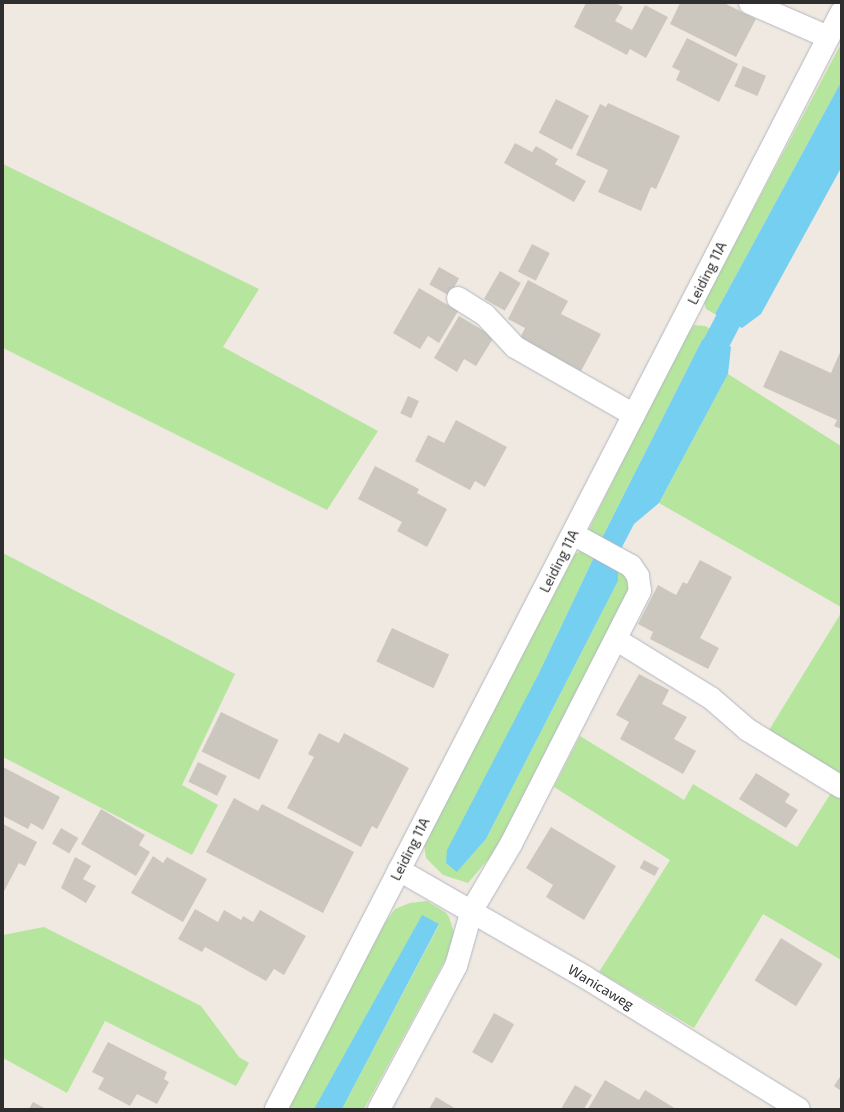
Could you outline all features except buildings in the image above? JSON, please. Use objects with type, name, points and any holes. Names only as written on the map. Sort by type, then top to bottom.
[{"type":"street","points":[[750,3],[828,37]]},
{"type":"street","name":"Leiding 11A","points":[[276,1109],[399,870],[578,537],[634,415],[841,13]]},
{"type":"street","points":[[458,298],[485,315],[515,347],[634,415]]},
{"type":"street","points":[[379,1109],[456,966],[472,910],[511,844],[617,640],[640,591],[638,576],[631,566],[578,537]]},
{"type":"street","points":[[617,640],[711,698],[748,730],[841,787]]},
{"type":"street","name":"Wanicaweg","points":[[399,870],[472,910],[799,1109]]},
{"type":"green space","points":[[841,44],[841,82],[715,314],[706,309],[704,302]]},
{"type":"green space","points":[[3,164],[259,289],[223,347],[378,431],[327,510],[3,348]]},
{"type":"green space","points":[[694,325],[705,326],[715,331],[702,340],[600,542],[588,531],[686,335]]},
{"type":"green space","points":[[728,374],[841,446],[841,607],[659,503]]},
{"type":"green space","points":[[587,548],[596,553],[538,675],[457,872],[486,839],[618,581],[618,565],[635,585],[502,843],[468,883],[443,875],[426,858],[424,845],[575,554]]},
{"type":"green space","points":[[3,553],[235,674],[182,785],[218,805],[192,855],[3,757]]},
{"type":"green space","points":[[841,613],[841,778],[766,735]]},
{"type":"green space","points":[[580,736],[684,800],[693,784],[797,847],[831,793],[841,799],[841,960],[763,914],[694,1028],[599,972],[670,860],[554,787]]},
{"type":"green space","points":[[427,901],[445,912],[449,917],[454,933],[450,951],[364,1109],[342,1109],[439,925],[422,916],[314,1109],[287,1109],[385,923],[395,909],[410,903]]},
{"type":"green space","points":[[44,927],[201,1006],[239,1057],[249,1063],[236,1086],[105,1021],[67,1093],[3,1058],[3,935]]},
{"type":"water","points":[[841,82],[841,168],[761,314],[742,328],[715,314]]},
{"type":"water","points":[[715,331],[727,336],[725,343],[731,347],[728,374],[659,503],[634,524],[619,553],[600,542],[702,340]]},
{"type":"water","points":[[596,553],[618,565],[618,581],[486,839],[457,872],[446,863],[447,850],[538,675]]},
{"type":"water","points":[[422,915],[439,924],[342,1109],[314,1109]]},
{"type":"waterway","points":[[705,365],[744,290]]}]
